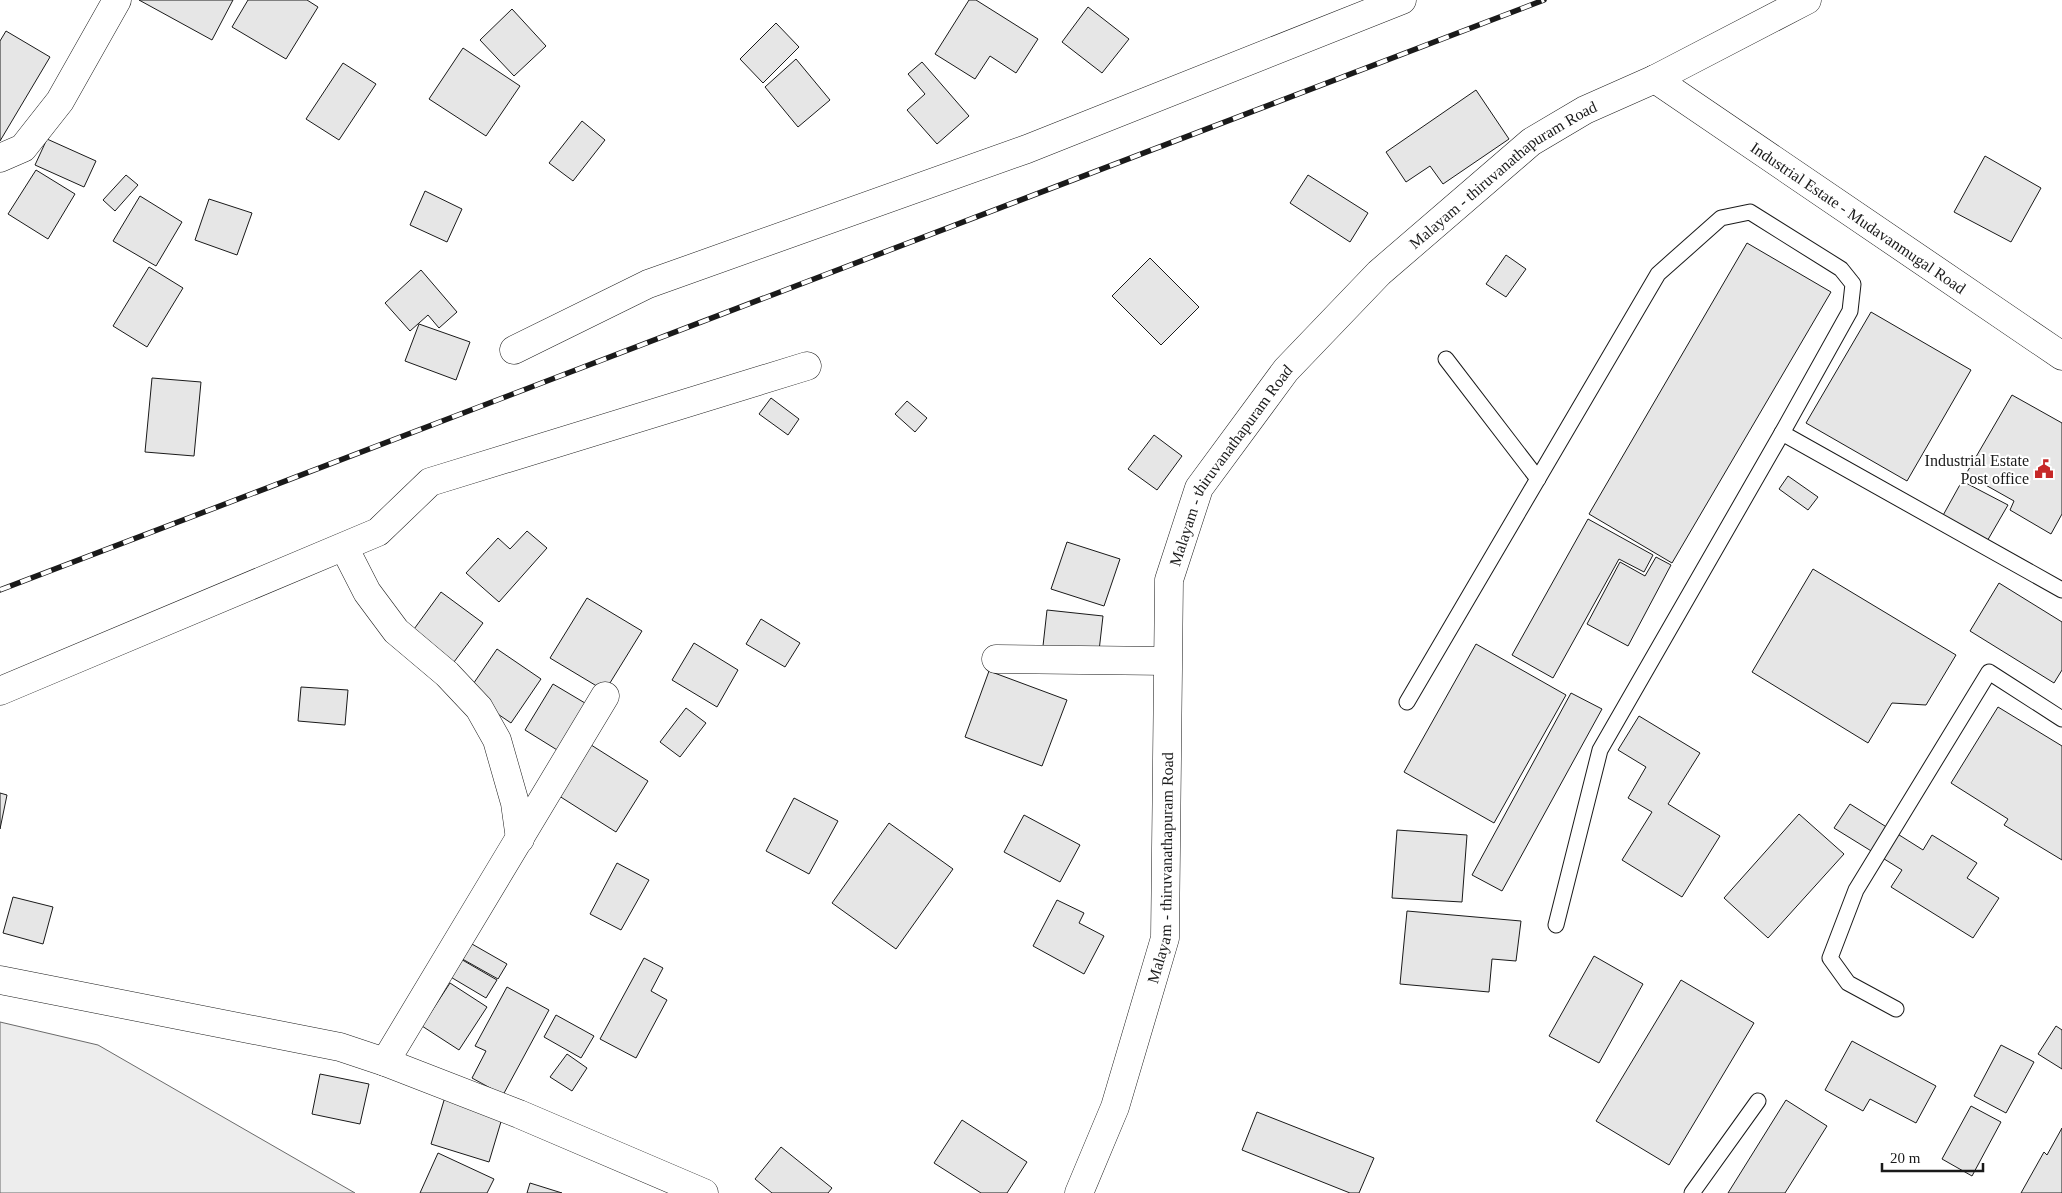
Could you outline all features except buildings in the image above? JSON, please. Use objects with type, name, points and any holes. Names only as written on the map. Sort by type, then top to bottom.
[{"type":"street","points":[[0,158],[24,148],[60,101],[117,0]]},
{"type":"street","points":[[514,350],[648,284],[1027,149],[1402,0]]},
{"type":"street","name":"Malayam - thiruvanathapuram Road","points":[[1079,1193],[1115,1106],[1165,938],[1169,580],[1199,488],[1286,370],[1379,273],[1531,142],[1585,110],[1655,79],[1807,0]]},
{"type":"street","name":"Industrial Estate - Mudavanmugal Road","points":[[1655,79],[2062,356]]},
{"type":"street","points":[[0,691],[378,532],[430,482],[807,366]]},
{"type":"street","points":[[344,547],[367,592],[396,631],[447,674],[480,708],[496,740],[515,803],[520,839]]},
{"type":"street","points":[[996,659],[1168,661]]},
{"type":"street","points":[[385,1062],[605,696]]},
{"type":"street","points":[[0,980],[340,1047],[385,1062],[519,1114],[704,1193]]},
{"type":"lane","points":[[1407,702],[1658,274],[1721,218],[1750,212],[1841,269],[1853,284],[1850,311],[1600,750],[1556,925]]},
{"type":"lane","points":[[1446,359],[1538,479]]},
{"type":"lane","points":[[1782,433],[2062,590]]},
{"type":"lane","points":[[1896,1009],[1848,983],[1830,958],[1856,890],[1989,672],[2062,719]]},
{"type":"lane","points":[[1692,1193],[1758,1101]]},
{"type":"shaded area","points":[[0,1022],[98,1045],[355,1193],[0,1193]]},
{"type":"railway","points":[[0,590],[1544,0]]},
{"type":"place","name":"Industrial Estate Post office","points":[[2044,469]]}]
